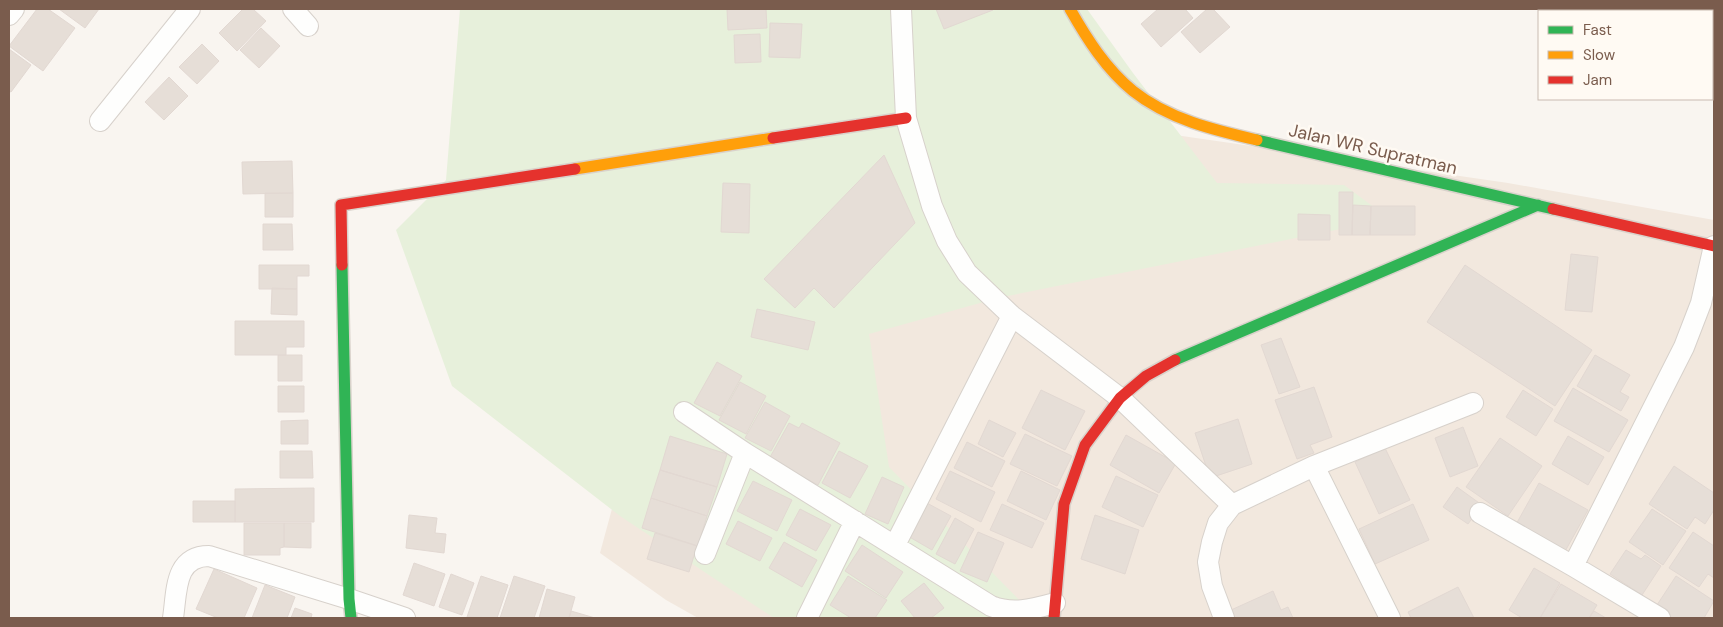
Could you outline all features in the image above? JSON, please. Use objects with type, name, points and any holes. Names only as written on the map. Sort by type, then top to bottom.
[{"type":"main road","name":"Jalan WR Supratman","points":[[1070,9],[1113,74],[1134,92],[1161,109],[1222,132],[1714,246]]},
{"type":"main road","points":[[355,607],[341,205],[906,118]]},
{"type":"main road","points":[[1055,611],[1064,504],[1085,445],[1120,398],[1146,376],[1164,365],[1538,205]]},
{"type":"street","points":[[9,15],[14,9]]},
{"type":"street","points":[[100,122],[190,9]]},
{"type":"street","points":[[293,9],[308,26]]},
{"type":"street","points":[[901,9],[906,118],[932,206],[947,241],[968,272],[1012,316],[1120,398],[1232,505]]},
{"type":"street","points":[[1572,566],[1684,347],[1700,303],[1714,246]]},
{"type":"street","points":[[895,545],[1012,316]]},
{"type":"street","points":[[1224,618],[1212,586],[1208,562],[1218,523],[1232,505],[1314,466],[1473,403]]},
{"type":"street","points":[[684,412],[745,453],[991,606],[1002,610],[1055,611]]},
{"type":"street","points":[[705,554],[745,453]]},
{"type":"street","points":[[1314,466],[1390,618]]},
{"type":"street","points":[[1480,513],[1660,618]]},
{"type":"street","points":[[807,618],[855,521]]},
{"type":"street","points":[[173,618],[180,572],[192,558],[200,556],[209,556],[355,607],[394,616]]},
{"type":"shaded area","points":[[996,109],[1508,183],[1714,220],[1714,618],[698,618],[666,600],[600,553],[709,151]]},
{"type":"green space","points":[[460,9],[1087,9],[1217,183],[1344,185],[1390,219],[998,298],[869,334],[889,467],[1025,606],[1019,618],[774,618],[620,516],[452,386],[396,230],[446,180]]},
{"type":"building","points":[[37,9],[48,9],[75,28],[43,71],[9,46]]},
{"type":"building","points":[[59,9],[99,9],[85,28]]},
{"type":"building","points":[[243,9],[253,9],[266,21],[237,51],[219,33]]},
{"type":"building","points":[[727,9],[766,9],[767,28],[728,30]]},
{"type":"building","points":[[936,9],[992,9],[993,10],[944,29]]},
{"type":"building","points":[[1158,9],[1185,9],[1193,18],[1161,47],[1141,24]]},
{"type":"building","points":[[1207,9],[1213,9],[1230,27],[1200,53],[1181,32]]},
{"type":"building","points":[[770,23],[802,24],[800,58],[769,57]]},
{"type":"building","points":[[261,28],[280,46],[259,68],[240,50]]},
{"type":"building","points":[[760,34],[761,62],[735,63],[734,35]]},
{"type":"building","points":[[202,44],[219,61],[197,84],[179,67]]},
{"type":"building","points":[[9,49],[31,65],[11,92],[9,91]]},
{"type":"building","points":[[169,77],[188,96],[164,120],[145,102]]},
{"type":"building","points":[[884,155],[915,223],[834,308],[814,288],[795,308],[764,279]]},
{"type":"building","points":[[292,161],[293,193],[243,194],[242,162]]},
{"type":"building","points":[[723,183],[750,184],[749,233],[721,232]]},
{"type":"building","points":[[1339,192],[1353,192],[1352,235],[1339,235]]},
{"type":"building","points":[[265,193],[293,193],[293,217],[265,217]]},
{"type":"building","points":[[1353,205],[1371,206],[1370,235],[1352,235]]},
{"type":"building","points":[[1371,206],[1415,206],[1415,235],[1370,235]]},
{"type":"building","points":[[1298,214],[1330,215],[1330,240],[1298,240]]},
{"type":"building","points":[[263,224],[292,224],[293,250],[263,250]]},
{"type":"building","points":[[1571,254],[1598,257],[1592,312],[1565,310]]},
{"type":"building","points":[[259,265],[309,265],[309,276],[297,276],[297,289],[259,289]]},
{"type":"building","points":[[1465,265],[1592,350],[1555,406],[1427,322]]},
{"type":"building","points":[[272,288],[297,289],[297,315],[271,314]]},
{"type":"building","points":[[757,309],[815,322],[808,350],[751,337]]},
{"type":"building","points":[[235,321],[304,321],[304,347],[286,347],[286,355],[235,355]]},
{"type":"building","points":[[1281,338],[1300,387],[1279,394],[1261,345]]},
{"type":"building","points":[[278,355],[302,355],[302,381],[278,381]]},
{"type":"building","points":[[1595,355],[1630,375],[1620,392],[1629,397],[1621,411],[1577,386]]},
{"type":"building","points":[[717,362],[742,376],[720,416],[694,403]]},
{"type":"building","points":[[740,382],[766,396],[746,434],[719,420]]},
{"type":"building","points":[[278,386],[304,386],[304,412],[278,412]]},
{"type":"building","points":[[1314,387],[1332,437],[1310,445],[1314,453],[1297,459],[1275,400]]},
{"type":"building","points":[[1573,388],[1628,420],[1609,452],[1554,421]]},
{"type":"building","points":[[1041,390],[1085,411],[1065,450],[1022,428]]},
{"type":"building","points":[[1523,390],[1553,409],[1536,436],[1506,417]]},
{"type":"building","points":[[765,402],[790,416],[771,451],[745,438]]},
{"type":"building","points":[[1238,419],[1252,464],[1210,478],[1195,433]]},
{"type":"building","points":[[308,420],[308,444],[281,444],[281,421]]},
{"type":"building","points":[[989,420],[1016,433],[1003,457],[978,444]]},
{"type":"building","points":[[789,423],[799,428],[802,423],[840,443],[818,485],[769,459]]},
{"type":"building","points":[[1463,427],[1478,466],[1450,477],[1435,438]]},
{"type":"building","points":[[1025,434],[1072,456],[1057,486],[1010,464]]},
{"type":"building","points":[[1126,435],[1176,463],[1159,493],[1110,465]]},
{"type":"building","points":[[670,436],[727,454],[717,487],[660,470]]},
{"type":"building","points":[[1568,436],[1604,457],[1588,485],[1552,464]]},
{"type":"building","points":[[1500,438],[1542,466],[1508,516],[1466,487]]},
{"type":"building","points":[[967,442],[1005,461],[992,487],[954,468]]},
{"type":"building","points":[[1385,448],[1410,500],[1379,514],[1355,462]]},
{"type":"building","points":[[280,451],[312,451],[313,478],[280,478]]},
{"type":"building","points":[[839,451],[868,466],[850,498],[822,483]]},
{"type":"building","points":[[1674,466],[1714,493],[1714,510],[1705,524],[1695,517],[1687,529],[1649,504]]},
{"type":"building","points":[[660,470],[717,487],[707,516],[651,498]]},
{"type":"building","points":[[950,471],[995,492],[981,522],[936,499]]},
{"type":"building","points":[[1021,471],[1060,490],[1046,520],[1007,501]]},
{"type":"building","points":[[1116,476],[1158,495],[1143,527],[1102,507]]},
{"type":"building","points":[[882,477],[904,487],[888,524],[865,514]]},
{"type":"building","points":[[753,481],[792,500],[777,531],[737,511]]},
{"type":"building","points":[[1539,483],[1588,510],[1563,555],[1514,528]]},
{"type":"building","points":[[1457,487],[1482,505],[1468,524],[1443,507]]},
{"type":"building","points":[[314,488],[314,522],[235,522],[235,489]]},
{"type":"building","points":[[651,498],[707,516],[698,546],[642,528]]},
{"type":"building","points":[[193,501],[235,501],[235,522],[193,522]]},
{"type":"building","points":[[925,502],[951,516],[932,550],[906,535]]},
{"type":"building","points":[[1002,504],[1044,523],[1032,548],[990,530]]},
{"type":"building","points":[[1413,504],[1429,540],[1375,564],[1359,529]]},
{"type":"building","points":[[800,509],[831,525],[816,551],[786,535]]},
{"type":"building","points":[[1652,509],[1686,531],[1663,565],[1629,542]]},
{"type":"building","points":[[409,515],[437,518],[435,533],[446,534],[444,553],[406,548]]},
{"type":"building","points":[[1095,515],[1139,530],[1125,574],[1081,559]]},
{"type":"building","points":[[955,518],[974,529],[955,564],[936,554]]},
{"type":"building","points":[[738,521],[772,538],[760,561],[726,544]]},
{"type":"building","points":[[244,523],[284,523],[284,547],[280,548],[280,555],[244,555]]},
{"type":"building","points":[[284,523],[311,523],[311,548],[284,547]]},
{"type":"building","points":[[978,532],[1004,543],[987,582],[960,571]]},
{"type":"building","points":[[1693,532],[1714,546],[1714,578],[1708,574],[1699,587],[1669,568]]},
{"type":"building","points":[[655,533],[697,546],[689,572],[647,559]]},
{"type":"building","points":[[784,542],[817,560],[802,587],[769,568]]},
{"type":"building","points":[[862,545],[903,572],[886,598],[845,571]]},
{"type":"building","points":[[1626,550],[1641,559],[1645,555],[1661,566],[1642,595],[1610,574]]},
{"type":"building","points":[[414,563],[445,574],[434,606],[403,595]]},
{"type":"building","points":[[1534,568],[1560,583],[1540,618],[1522,618],[1509,610]]},
{"type":"building","points":[[214,569],[257,588],[244,618],[218,618],[196,609]]},
{"type":"building","points":[[451,574],[474,583],[462,615],[439,607]]},
{"type":"building","points":[[481,576],[508,585],[497,618],[467,617]]},
{"type":"building","points":[[514,576],[545,586],[534,618],[500,618]]},
{"type":"building","points":[[848,576],[887,600],[875,618],[851,618],[830,605]]},
{"type":"building","points":[[1676,576],[1714,601],[1704,618],[1671,618],[1655,608]]},
{"type":"building","points":[[924,583],[944,608],[931,618],[915,618],[901,601]]},
{"type":"building","points":[[1561,584],[1597,605],[1589,618],[1540,618]]},
{"type":"building","points":[[265,585],[295,597],[287,618],[252,618]]},
{"type":"building","points":[[1458,587],[1474,618],[1411,618],[1408,612]]},
{"type":"building","points":[[547,589],[575,597],[569,618],[539,618]]},
{"type":"building","points":[[1273,591],[1281,610],[1288,607],[1293,618],[1235,618],[1231,610]]},
{"type":"building","points":[[295,608],[312,614],[311,618],[291,618]]},
{"type":"building","points":[[571,611],[595,618],[569,618]]},
{"type":"building","points":[[1594,611],[1606,618],[1589,618]]},
{"type":"traffic: fast","points":[[1257,140],[1553,209]]},
{"type":"traffic: fast","points":[[1175,360],[1538,205]]},
{"type":"traffic: fast","points":[[342,265],[349,599],[351,618]]},
{"type":"traffic: slow","points":[[1070,9],[1090,42],[1114,73],[1147,101],[1192,122],[1257,140]]},
{"type":"traffic: slow","points":[[575,169],[773,138]]},
{"type":"traffic: jam","points":[[773,138],[906,118]]},
{"type":"traffic: jam","points":[[342,265],[341,205],[575,169]]},
{"type":"traffic: jam","points":[[1553,209],[1714,246]]},
{"type":"traffic: jam","points":[[1054,618],[1064,504],[1085,445],[1120,398],[1146,376],[1175,360]]}]
